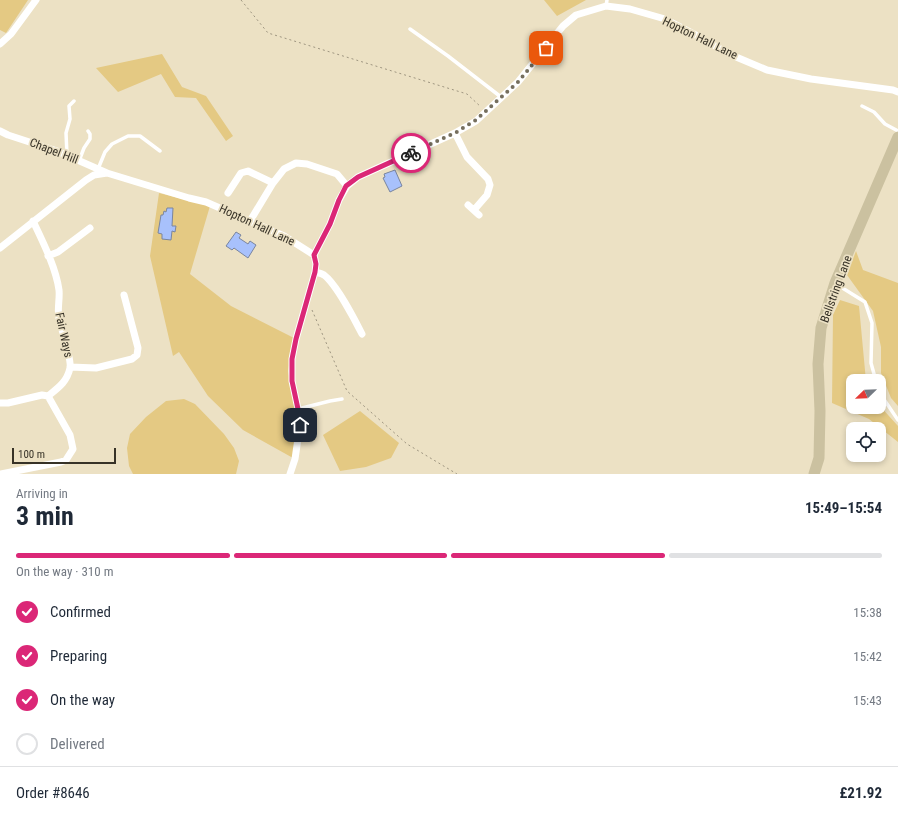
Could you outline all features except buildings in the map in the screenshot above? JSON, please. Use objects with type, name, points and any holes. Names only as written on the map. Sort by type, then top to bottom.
[{"type":"main road","name":"Bellstring Lane","points":[[814,474],[819,458],[820,411],[818,364],[822,328],[835,283],[898,137]]},
{"type":"street","points":[[0,44],[11,34],[36,0]]},
{"type":"street","name":"Hopton Hall Lane","points":[[346,186],[358,177],[455,133],[476,120],[518,82],[563,26],[576,15],[606,3],[665,20],[730,54],[767,70],[811,79],[893,90],[898,92]]},
{"type":"street","name":"Chapel Hill","points":[[0,131],[68,155],[107,173]]},
{"type":"street","points":[[455,133],[467,157],[488,180],[490,186],[488,194],[474,210]]},
{"type":"street","points":[[250,221],[273,183],[284,169],[296,163],[307,164],[337,174],[346,186],[330,224],[314,255],[316,264],[315,272],[296,339],[292,359],[292,381],[300,425],[295,459],[290,474]]},
{"type":"street","points":[[228,193],[240,173],[248,170],[273,183]]},
{"type":"street","points":[[0,248],[86,180],[94,175],[107,173]]},
{"type":"street","name":"Hopton Hall Lane","points":[[107,173],[206,202],[284,236],[314,255]]},
{"type":"street","name":"Fair Ways","points":[[33,221],[58,284],[58,316],[70,367],[67,378],[62,385],[48,396]]},
{"type":"street","points":[[48,256],[58,252],[90,228]]},
{"type":"street","points":[[315,272],[324,275],[332,283],[354,318],[362,334]]},
{"type":"street","points":[[70,367],[96,368],[132,359],[137,355],[138,348],[124,295]]},
{"type":"street","points":[[0,402],[8,403],[42,395],[48,396],[70,435],[73,448],[66,460],[61,462],[1,474]]},
{"type":"lane","points":[[410,29],[501,97]]},
{"type":"lane","points":[[68,155],[66,132],[70,119],[69,106],[74,101]]},
{"type":"lane","points":[[862,106],[874,112],[885,124],[898,131]]},
{"type":"lane","points":[[79,160],[84,148],[90,140],[90,134],[88,131]]},
{"type":"lane","points":[[98,169],[105,152],[112,144],[128,136],[140,136],[160,151]]},
{"type":"lane","points":[[835,283],[865,302],[872,323],[871,363],[874,374]]},
{"type":"lane","points":[[298,409],[342,399]]},
{"type":"lane","points":[[886,402],[898,420]]},
{"type":"path","points":[[241,0],[268,33],[467,94],[486,111]]},
{"type":"path","points":[[307,300],[347,391],[406,444],[457,474]]},
{"type":"shaded area","points":[[0,0],[28,0],[6,33],[0,30]]},
{"type":"shaded area","points":[[544,0],[586,0],[557,16]]},
{"type":"shaded area","points":[[162,54],[182,87],[206,96],[233,136],[226,141],[196,98],[175,97],[161,74],[118,92],[96,68]]},
{"type":"shaded area","points":[[159,193],[210,206],[190,274],[231,306],[294,338],[288,371],[296,411],[297,425],[293,458],[243,430],[208,396],[179,352],[173,356],[150,256]]},
{"type":"shaded area","points":[[856,251],[863,270],[898,283],[898,406],[891,398],[886,386],[886,374],[881,373],[881,347],[873,311],[847,275]]},
{"type":"shaded area","points":[[840,300],[859,306],[865,374],[846,374],[846,409],[832,403],[833,315]]},
{"type":"shaded area","points":[[184,399],[195,404],[224,434],[234,448],[239,461],[236,474],[133,474],[129,466],[127,448],[130,434],[146,417],[166,401]]},
{"type":"shaded area","points":[[360,411],[399,443],[391,458],[366,467],[340,471],[323,435]]},
{"type":"shaded area","points":[[886,413],[898,426],[898,442],[886,432],[886,422],[873,422],[857,414],[886,414]]},
{"type":"way so far","points":[[411,153],[455,133],[476,120],[518,82],[546,48]]},
{"type":"route","points":[[300,425],[291,370],[296,339],[315,272],[316,264],[314,255],[330,224],[346,186],[358,177],[411,153]]}]
